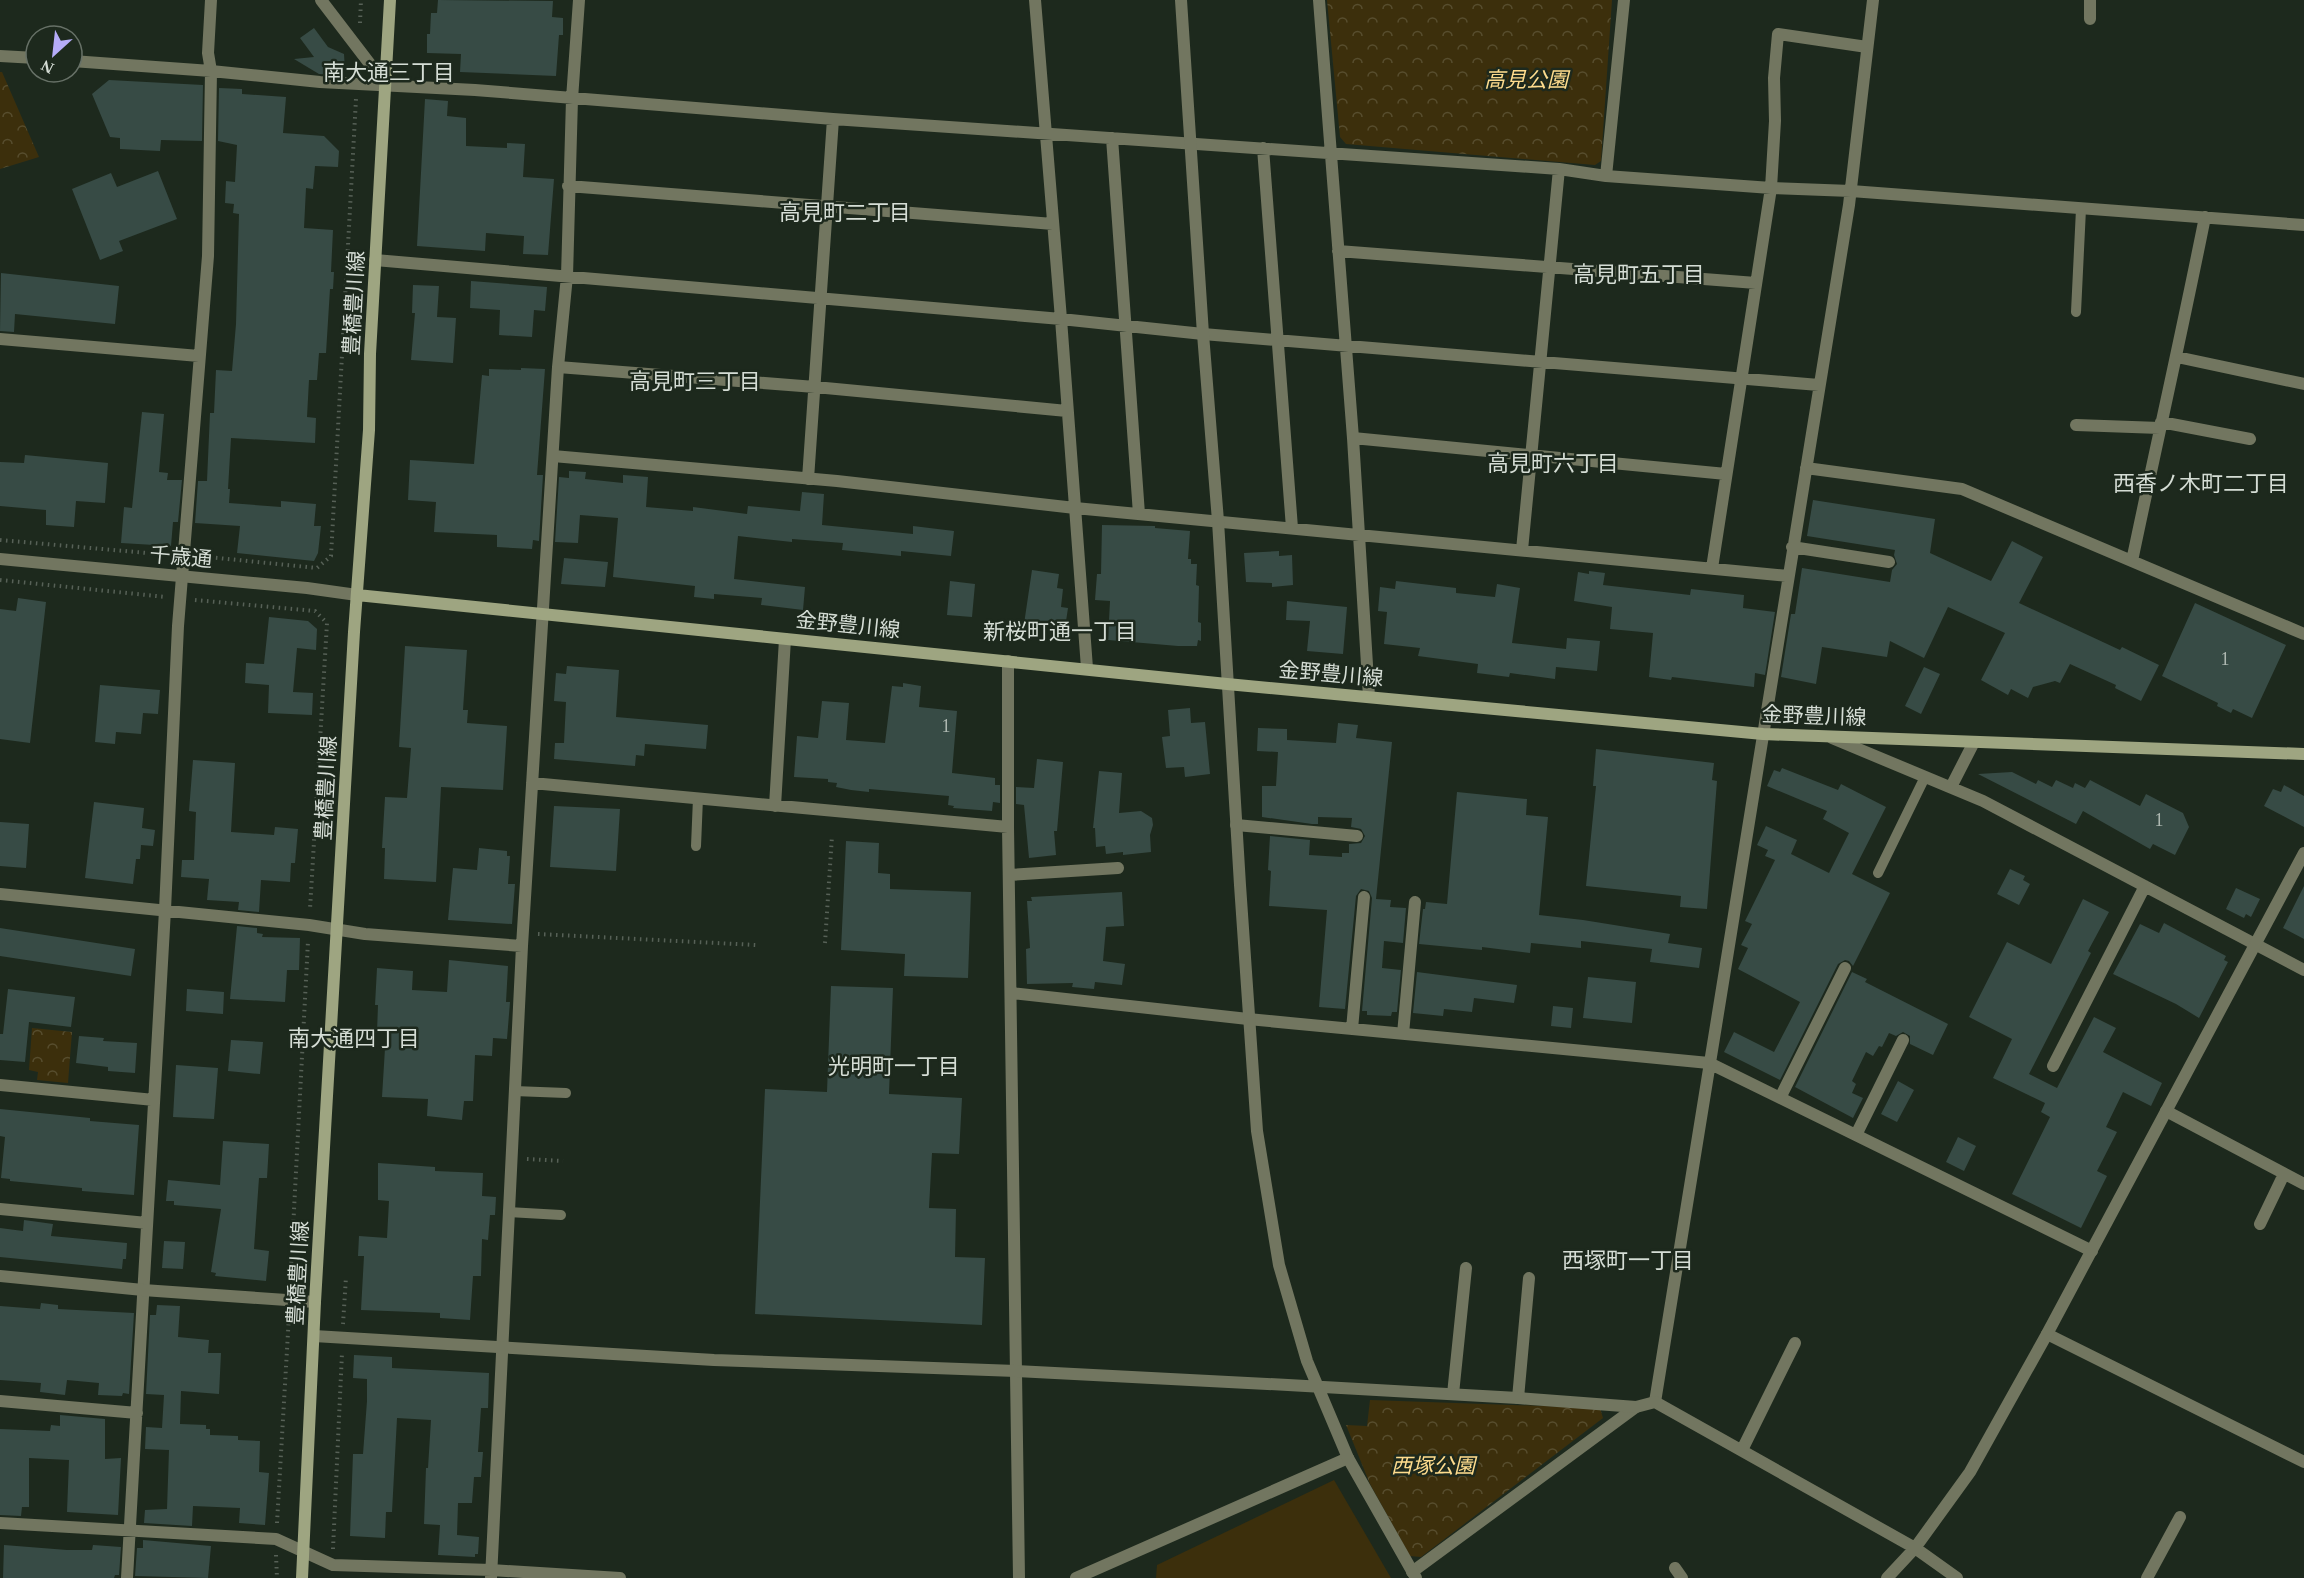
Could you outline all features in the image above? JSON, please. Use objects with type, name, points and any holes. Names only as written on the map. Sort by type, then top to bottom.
[{"type":"main road","name":"豊橋豊川線","points":[[302,1578],[315,1302],[369,430],[375,260],[390,0]]},
{"type":"main road","name":"金野豊川線","points":[[357,595],[1227,684],[1763,734],[2304,754]]},
{"type":"street","points":[[127,1578],[165,910],[180,598],[208,256],[211,71],[208,53],[211,0]]},
{"type":"street","points":[[321,0],[386,85]]},
{"type":"street","points":[[491,1574],[522,946],[558,367],[567,276],[568,186],[579,0]]},
{"type":"street","points":[[1035,0],[1086,669]]},
{"type":"street","points":[[1181,0],[1218,521],[1248,1019],[1257,1131],[1280,1265],[1307,1361],[1348,1458],[1414,1575],[1636,1407]]},
{"type":"street","points":[[1319,0],[1360,535],[1369,697]]},
{"type":"street","points":[[1606,176],[1624,0]]},
{"type":"street","points":[[1655,1402],[1851,191],[1873,0]]},
{"type":"street","points":[[2090,0],[2090,19]]},
{"type":"street","points":[[1712,568],[1771,188],[1775,121],[1774,78],[1778,34],[1867,47]]},
{"type":"street","points":[[0,56],[24,57]]},
{"type":"street","points":[[84,62],[833,119],[1559,169],[1606,176],[1771,188],[1851,191],[2304,225]]},
{"type":"street","points":[[808,479],[833,119]]},
{"type":"street","points":[[1112,138],[1139,514]]},
{"type":"street","points":[[1263,148],[1292,528]]},
{"type":"street","points":[[1522,550],[1559,169]]},
{"type":"street","points":[[568,186],[1053,224]]},
{"type":"street","points":[[2132,561],[2205,217]]},
{"type":"street","points":[[1338,251],[1756,283]]},
{"type":"street","points":[[375,260],[1820,386]]},
{"type":"street","points":[[0,339],[199,356]]},
{"type":"street","points":[[2177,357],[2304,384]]},
{"type":"street","points":[[558,367],[815,387],[1067,411]]},
{"type":"street","points":[[2076,425],[2160,425],[2250,439]]},
{"type":"street","points":[[1353,438],[1726,474]]},
{"type":"street","points":[[553,456],[1788,576]]},
{"type":"street","points":[[1806,468],[1962,489],[2304,634]]},
{"type":"street","points":[[1792,547],[1889,562]]},
{"type":"street","name":"千歳通","points":[[0,559],[307,588],[357,595]]},
{"type":"street","points":[[775,806],[785,639]]},
{"type":"street","points":[[1008,661],[1008,827],[1019,1578]]},
{"type":"street","points":[[1829,736],[1983,801],[2304,970]]},
{"type":"street","points":[[1951,788],[1974,742]]},
{"type":"street","points":[[532,783],[1008,827]]},
{"type":"street","points":[[1236,825],[1357,836]]},
{"type":"street","points":[[1887,1578],[1915,1548],[1970,1472],[2048,1334],[2304,853]]},
{"type":"street","points":[[1009,875],[1118,868]]},
{"type":"street","points":[[2053,1066],[2145,886]]},
{"type":"street","points":[[0,894],[309,925],[365,934],[522,946]]},
{"type":"street","points":[[1352,1029],[1364,897]]},
{"type":"street","points":[[1402,1034],[1414,902]]},
{"type":"street","points":[[1780,1098],[1845,968]]},
{"type":"street","points":[[1012,993],[1248,1019],[1709,1063],[2092,1251]]},
{"type":"street","points":[[1856,1135],[1903,1041]]},
{"type":"street","points":[[0,1085],[154,1100]]},
{"type":"street","points":[[2166,1111],[2304,1184]]},
{"type":"street","points":[[2260,1224],[2284,1174]]},
{"type":"street","points":[[0,1209],[147,1223]]},
{"type":"street","points":[[1453,1394],[1466,1268]]},
{"type":"street","points":[[0,1276],[143,1290],[315,1302]]},
{"type":"street","points":[[1518,1398],[1529,1278]]},
{"type":"street","points":[[2048,1334],[2304,1462]]},
{"type":"street","points":[[314,1336],[714,1360],[1016,1371],[1317,1386],[1636,1407],[1655,1402],[1915,1548],[1957,1578]]},
{"type":"street","points":[[1742,1450],[1795,1343]]},
{"type":"street","points":[[0,1401],[136,1413]]},
{"type":"street","points":[[1076,1578],[1348,1458]]},
{"type":"street","points":[[2147,1578],[2180,1517]]},
{"type":"street","points":[[0,1523],[276,1539],[333,1565],[491,1574],[620,1578]]},
{"type":"lane","points":[[2076,312],[2081,208]]},
{"type":"lane","points":[[1878,873],[1925,777]]},
{"type":"lane","points":[[696,846],[698,798]]},
{"type":"lane","points":[[514,1091],[566,1093]]},
{"type":"lane","points":[[508,1212],[561,1215]]},
{"type":"path","points":[[358,49],[361,0]]},
{"type":"path","points":[[0,540],[317,568],[331,556],[357,83]]},
{"type":"path","points":[[0,580],[315,611],[327,623],[309,925],[307,999]]},
{"type":"path","points":[[825,943],[832,836]]},
{"type":"path","points":[[537,934],[756,945]]},
{"type":"path","points":[[511,1158],[563,1161]]},
{"type":"path","points":[[333,1565],[346,1277]]},
{"type":"green space","name":"高見公園","points":[[1327,0],[1612,0],[1601,161],[1595,165],[1346,144],[1340,137]]},
{"type":"green space","points":[[0,72],[2,72],[39,157],[0,169]]},
{"type":"green space","points":[[32,1028],[72,1032],[68,1083],[37,1080],[38,1072],[29,1070]]},
{"type":"green space","name":"西塚公園","points":[[1370,1400],[1600,1408],[1603,1418],[1421,1557],[1410,1556],[1370,1484],[1346,1425],[1367,1426]]},
{"type":"green space","points":[[1334,1480],[1391,1578],[1156,1578],[1157,1565]]},
{"type":"building","points":[[438,0],[553,1],[552,17],[563,18],[563,35],[559,35],[556,76],[460,72],[461,54],[427,53],[427,34],[430,34],[431,13],[437,13]]},
{"type":"building","points":[[314,28],[328,47],[344,54],[345,71],[339,75],[319,74],[294,59],[314,57],[300,38]]},
{"type":"building","points":[[109,80],[203,85],[202,141],[161,140],[160,151],[120,149],[120,138],[110,137],[92,94]]},
{"type":"building","points":[[219,88],[242,89],[242,94],[286,97],[283,133],[324,136],[339,151],[338,167],[315,166],[313,189],[306,188],[304,228],[333,230],[331,272],[334,272],[333,289],[330,289],[326,353],[319,353],[317,380],[309,380],[307,417],[316,418],[315,443],[231,438],[229,503],[281,507],[281,501],[316,504],[314,526],[321,526],[318,553],[314,561],[237,553],[240,526],[195,523],[198,481],[207,481],[210,413],[214,413],[216,370],[232,371],[236,324],[239,214],[233,213],[234,204],[225,203],[226,181],[235,182],[237,145],[218,141]]},
{"type":"building","points":[[425,99],[448,101],[447,116],[466,118],[466,146],[507,148],[507,143],[525,144],[523,177],[554,179],[548,255],[523,254],[524,236],[486,233],[485,251],[417,246]]},
{"type":"building","points":[[158,171],[177,219],[119,241],[123,251],[100,260],[72,189],[111,173],[117,187]]},
{"type":"building","points":[[1,273],[119,286],[115,324],[15,314],[14,332],[0,331]]},
{"type":"building","points":[[471,281],[547,287],[545,311],[534,310],[532,337],[499,335],[500,310],[470,308]]},
{"type":"building","points":[[413,285],[439,286],[437,317],[456,318],[453,363],[411,360],[415,313],[412,313]]},
{"type":"building","points":[[521,368],[545,369],[537,475],[543,475],[539,541],[533,540],[532,549],[497,547],[497,535],[434,532],[436,502],[408,500],[410,460],[474,464],[482,375],[489,376],[489,369],[521,370]]},
{"type":"building","points":[[142,412],[164,414],[159,472],[168,473],[167,480],[182,480],[178,522],[173,522],[171,546],[121,543],[124,507],[132,508]]},
{"type":"building","points":[[25,455],[108,463],[105,503],[76,501],[74,527],[46,525],[46,510],[0,506],[0,462],[24,463]]},
{"type":"building","points":[[569,471],[586,472],[585,479],[623,483],[623,475],[648,477],[646,507],[693,511],[693,507],[747,514],[748,506],[800,511],[802,492],[824,494],[822,525],[913,534],[913,526],[954,531],[951,556],[901,551],[901,556],[842,550],[843,543],[792,539],[792,542],[738,536],[734,579],[805,587],[803,610],[761,605],[762,598],[714,594],[714,599],[694,597],[695,586],[613,577],[618,518],[580,515],[578,543],[555,542],[559,477],[569,478]]},
{"type":"building","points":[[1813,500],[1935,519],[1930,553],[1991,581],[2012,541],[2043,557],[2019,603],[2120,650],[2122,647],[2159,665],[2141,701],[2115,688],[2116,685],[2070,664],[2060,683],[2055,681],[2033,687],[2028,698],[2011,689],[2008,695],[1981,680],[2005,633],[1948,607],[1924,658],[1890,641],[1887,657],[1822,647],[1816,684],[1781,677],[1791,614],[1795,614],[1802,568],[1890,582],[1892,570],[1897,564],[1895,550],[1807,536]]},
{"type":"building","points":[[1102,525],[1155,526],[1155,528],[1190,531],[1188,559],[1191,559],[1191,564],[1197,564],[1196,585],[1199,586],[1198,622],[1201,623],[1201,641],[1198,640],[1197,646],[1108,640],[1110,601],[1095,600],[1097,574],[1101,574]]},
{"type":"building","points":[[1279,551],[1279,556],[1292,555],[1293,585],[1272,587],[1272,583],[1246,582],[1244,553]]},
{"type":"building","points":[[564,558],[608,562],[605,587],[561,584]]},
{"type":"building","points":[[1032,570],[1059,574],[1057,588],[1063,589],[1061,607],[1068,608],[1065,628],[1024,624]]},
{"type":"building","points":[[1589,571],[1605,573],[1603,585],[1690,595],[1691,589],[1744,595],[1743,608],[1775,612],[1765,675],[1755,673],[1754,687],[1672,677],[1671,680],[1649,677],[1653,633],[1610,629],[1612,607],[1574,601],[1578,572],[1589,574]]},
{"type":"building","points":[[950,581],[975,584],[972,617],[947,615]]},
{"type":"building","points":[[1396,581],[1456,588],[1456,593],[1495,597],[1497,584],[1520,588],[1512,643],[1566,649],[1567,638],[1600,641],[1597,671],[1556,667],[1555,679],[1510,673],[1509,677],[1477,673],[1478,664],[1418,656],[1420,648],[1384,644],[1387,612],[1378,611],[1380,587],[1395,589]]},
{"type":"building","points":[[18,598],[46,602],[30,743],[0,739],[0,609],[16,611]]},
{"type":"building","points":[[1287,601],[1347,607],[1343,654],[1307,651],[1310,621],[1286,620]]},
{"type":"building","points":[[2195,603],[2286,645],[2252,718],[2233,709],[2231,713],[2217,706],[2218,703],[2162,676]]},
{"type":"building","points":[[269,617],[308,621],[317,629],[316,650],[297,648],[293,692],[313,693],[312,715],[268,713],[269,685],[245,683],[246,663],[264,664]]},
{"type":"building","points":[[405,646],[467,650],[463,710],[468,710],[467,723],[507,726],[503,790],[441,787],[436,882],[384,879],[385,848],[382,848],[385,797],[407,798],[411,748],[399,747]]},
{"type":"building","points":[[567,666],[619,670],[616,717],[708,725],[706,749],[645,744],[644,756],[636,755],[635,766],[554,759],[555,743],[564,743],[566,702],[554,701],[556,673],[566,674]]},
{"type":"building","points":[[1924,667],[1940,674],[1921,714],[1905,706]]},
{"type":"building","points":[[903,683],[921,686],[919,707],[957,711],[952,773],[995,778],[995,785],[1000,785],[1000,803],[993,802],[992,811],[953,808],[954,806],[948,805],[949,796],[869,789],[869,792],[851,790],[836,787],[837,783],[828,782],[828,779],[794,777],[797,736],[818,738],[822,701],[849,703],[846,740],[885,743],[892,686],[903,687]]},
{"type":"building","points":[[100,685],[160,690],[158,714],[143,713],[141,734],[116,732],[115,744],[95,742]]},
{"type":"building","points":[[1190,708],[1191,723],[1205,722],[1210,774],[1185,777],[1184,767],[1166,768],[1162,737],[1170,736],[1168,710]]},
{"type":"building","points":[[1338,723],[1358,725],[1356,738],[1392,742],[1376,899],[1391,900],[1390,907],[1406,908],[1403,943],[1384,941],[1382,968],[1401,970],[1397,1012],[1392,1012],[1391,1016],[1367,1015],[1367,1011],[1362,1011],[1372,898],[1369,891],[1361,889],[1356,896],[1345,1009],[1319,1007],[1327,910],[1269,906],[1270,836],[1310,840],[1309,855],[1342,857],[1342,853],[1349,853],[1349,844],[1361,843],[1365,836],[1361,829],[1351,827],[1352,818],[1318,817],[1318,824],[1312,824],[1262,817],[1262,786],[1276,786],[1278,752],[1257,751],[1258,728],[1287,729],[1287,740],[1336,743]]},
{"type":"building","points":[[1596,749],[1714,763],[1712,780],[1717,781],[1707,909],[1680,907],[1681,896],[1586,886],[1596,786],[1593,786]]},
{"type":"building","points":[[1037,759],[1063,762],[1057,831],[1054,831],[1056,855],[1029,858],[1024,805],[1016,804],[1016,787],[1034,788]]},
{"type":"building","points":[[193,760],[235,763],[231,832],[274,835],[275,827],[298,829],[295,863],[291,863],[290,882],[261,880],[259,912],[238,910],[239,902],[207,900],[209,879],[181,877],[182,860],[194,860],[196,812],[189,811]]},
{"type":"building","points":[[1782,768],[1838,790],[1841,784],[1886,807],[1852,874],[1890,893],[1853,966],[1845,960],[1838,964],[1780,1080],[1724,1052],[1734,1032],[1774,1052],[1800,1002],[1738,969],[1748,948],[1741,945],[1752,924],[1745,921],[1775,860],[1765,856],[1768,850],[1757,845],[1766,826],[1797,840],[1791,854],[1829,873],[1849,833],[1823,819],[1827,811],[1767,786],[1774,770],[1780,772]]},
{"type":"building","points":[[1099,771],[1122,773],[1119,813],[1141,811],[1152,818],[1151,852],[1106,854],[1105,846],[1096,847],[1095,828],[1093,828]]},
{"type":"building","points":[[2012,772],[2036,784],[2038,780],[2052,787],[2056,780],[2073,788],[2075,783],[2085,788],[2090,780],[2140,806],[2146,794],[2183,813],[2189,827],[2175,855],[2153,844],[2150,849],[2083,811],[2076,824],[1978,774]]},
{"type":"building","points":[[2284,785],[2304,796],[2304,827],[2264,806],[2273,789],[2281,792]]},
{"type":"building","points":[[1457,792],[1527,799],[1526,815],[1548,817],[1539,915],[1670,934],[1668,943],[1702,948],[1699,968],[1650,962],[1652,949],[1581,941],[1581,948],[1531,943],[1530,953],[1482,947],[1482,950],[1419,944],[1423,909],[1425,909],[1426,902],[1447,904]]},
{"type":"building","points":[[94,802],[144,808],[142,828],[155,830],[153,846],[141,845],[140,859],[136,859],[133,884],[85,878]]},
{"type":"building","points":[[554,806],[620,809],[616,871],[550,867]]},
{"type":"building","points":[[0,822],[29,824],[26,868],[0,866]]},
{"type":"building","points":[[846,841],[879,843],[878,873],[890,874],[890,889],[971,892],[968,978],[904,976],[905,954],[841,950]]},
{"type":"building","points":[[479,848],[507,851],[507,856],[510,856],[508,884],[515,884],[512,924],[448,920],[453,868],[477,870]]},
{"type":"building","points":[[2010,869],[2025,876],[2023,880],[2030,884],[2019,905],[1997,894]]},
{"type":"building","points":[[2304,886],[2304,939],[2283,928]]},
{"type":"building","points":[[2236,888],[2260,899],[2251,917],[2246,914],[2244,918],[2226,909]]},
{"type":"building","points":[[1122,892],[1124,926],[1106,927],[1103,961],[1125,964],[1122,985],[1095,982],[1094,989],[1072,987],[1073,983],[1027,984],[1026,949],[1030,948],[1027,901],[1032,901],[1031,897]]},
{"type":"building","points":[[2083,899],[2109,912],[2088,951],[2091,953],[2029,1074],[2057,1088],[2094,1017],[2116,1028],[2103,1052],[2162,1083],[2151,1106],[2123,1092],[2106,1127],[2117,1132],[2097,1171],[2107,1176],[2081,1228],[2012,1194],[2050,1117],[2041,1112],[2045,1103],[1993,1078],[2012,1039],[1969,1017],[2007,942],[2051,964]]},
{"type":"building","points":[[2164,923],[2226,956],[2224,960],[2228,962],[2199,1018],[2176,1004],[2113,974],[2140,924],[2159,933]]},
{"type":"building","points":[[237,926],[257,928],[257,933],[263,934],[262,937],[300,938],[299,970],[287,970],[285,1002],[230,999]]},
{"type":"building","points":[[0,928],[135,949],[131,976],[0,956]]},
{"type":"building","points":[[449,960],[508,966],[506,1002],[510,1002],[507,1039],[493,1038],[492,1056],[475,1055],[473,1101],[464,1101],[462,1120],[427,1116],[428,1099],[382,1097],[386,1032],[377,1032],[378,1005],[375,1005],[377,968],[413,971],[412,990],[447,992]]},
{"type":"building","points":[[1417,972],[1517,985],[1514,1003],[1474,998],[1472,1012],[1444,1009],[1443,1016],[1413,1013]]},
{"type":"building","points":[[1852,972],[1867,979],[1865,982],[1948,1024],[1933,1055],[1910,1044],[1910,1036],[1903,1032],[1896,1036],[1889,1033],[1882,1047],[1879,1046],[1873,1056],[1866,1052],[1852,1081],[1856,1084],[1852,1093],[1863,1098],[1853,1118],[1795,1087]]},
{"type":"building","points":[[1588,977],[1636,982],[1632,1023],[1583,1018]]},
{"type":"building","points":[[831,986],[893,988],[889,1094],[962,1098],[959,1154],[932,1153],[929,1208],[956,1209],[955,1257],[985,1258],[982,1325],[755,1314],[765,1089],[827,1092]]},
{"type":"building","points":[[8,989],[75,997],[71,1027],[29,1022],[25,1062],[0,1060],[0,1034],[3,1034]]},
{"type":"building","points":[[187,989],[224,992],[223,1014],[186,1011]]},
{"type":"building","points":[[1553,1006],[1573,1008],[1571,1028],[1551,1026]]},
{"type":"building","points":[[79,1036],[104,1038],[103,1041],[137,1043],[135,1073],[108,1071],[108,1067],[76,1063]]},
{"type":"building","points":[[231,1040],[263,1042],[260,1074],[228,1071]]},
{"type":"building","points":[[176,1065],[218,1068],[214,1119],[173,1117]]},
{"type":"building","points":[[1898,1081],[1914,1090],[1897,1122],[1881,1114]]},
{"type":"building","points":[[0,1109],[139,1125],[134,1195],[82,1191],[82,1188],[10,1181],[10,1179],[1,1178],[5,1137],[0,1136]]},
{"type":"building","points":[[1958,1137],[1976,1146],[1964,1171],[1946,1162]]},
{"type":"building","points":[[223,1141],[269,1144],[267,1178],[259,1178],[254,1249],[269,1251],[266,1281],[215,1276],[216,1273],[211,1272],[221,1209],[174,1205],[174,1201],[166,1201],[168,1180],[220,1185]]},
{"type":"building","points":[[378,1163],[435,1167],[435,1171],[483,1173],[482,1196],[496,1197],[495,1215],[490,1215],[488,1240],[482,1239],[481,1276],[473,1276],[470,1320],[440,1318],[440,1313],[361,1310],[364,1256],[358,1256],[359,1236],[387,1238],[389,1201],[378,1200]]},
{"type":"building","points":[[24,1220],[53,1224],[51,1236],[127,1243],[126,1259],[123,1259],[122,1269],[0,1257],[0,1228],[23,1231]]},
{"type":"building","points":[[164,1241],[185,1242],[183,1269],[162,1268]]},
{"type":"building","points":[[41,1303],[58,1305],[58,1309],[134,1313],[129,1394],[98,1395],[99,1383],[67,1380],[65,1395],[40,1392],[41,1383],[0,1380],[0,1306],[40,1309]]},
{"type":"building","points":[[157,1305],[180,1306],[178,1337],[209,1340],[208,1353],[221,1353],[219,1394],[181,1391],[180,1424],[206,1425],[206,1429],[210,1429],[210,1435],[238,1436],[238,1440],[260,1441],[259,1472],[269,1473],[265,1525],[239,1523],[240,1508],[193,1506],[192,1526],[144,1523],[145,1510],[167,1509],[169,1450],[145,1449],[146,1427],[162,1428],[164,1395],[146,1394],[150,1315],[156,1315]]},
{"type":"building","points":[[354,1355],[392,1357],[392,1368],[489,1373],[488,1408],[481,1408],[478,1452],[483,1452],[481,1477],[474,1477],[472,1503],[458,1503],[457,1535],[479,1537],[478,1554],[475,1554],[475,1557],[438,1555],[440,1525],[424,1524],[431,1420],[397,1418],[392,1512],[386,1512],[385,1538],[350,1536],[353,1454],[363,1454],[367,1401],[367,1379],[353,1378]]},
{"type":"building","points":[[60,1415],[105,1419],[105,1459],[121,1458],[118,1515],[67,1512],[69,1460],[29,1458],[29,1507],[22,1507],[21,1516],[0,1515],[0,1429],[50,1431],[51,1425],[60,1426]]},
{"type":"building","points":[[143,1540],[211,1546],[208,1578],[135,1576],[137,1548],[143,1548]]},
{"type":"building","points":[[4,1545],[67,1550],[92,1550],[93,1545],[121,1547],[119,1575],[115,1575],[114,1578],[3,1578]]},
{"type":"district","name":"南大通三丁目","points":[[389,72]]},
{"type":"district","name":"高見町二丁目","points":[[845,212]]},
{"type":"district","name":"高見町五丁目","points":[[1639,274]]},
{"type":"district","name":"高見町三丁目","points":[[695,381]]},
{"type":"district","name":"高見町六丁目","points":[[1553,463]]},
{"type":"district","name":"西香ノ木町二丁目","points":[[2201,483]]},
{"type":"district","name":"新桜町通一丁目","points":[[1060,631]]},
{"type":"district","name":"南大通四丁目","points":[[354,1038]]},
{"type":"district","name":"光明町一丁目","points":[[894,1066]]},
{"type":"district","name":"西塚町一丁目","points":[[1628,1260]]}]
